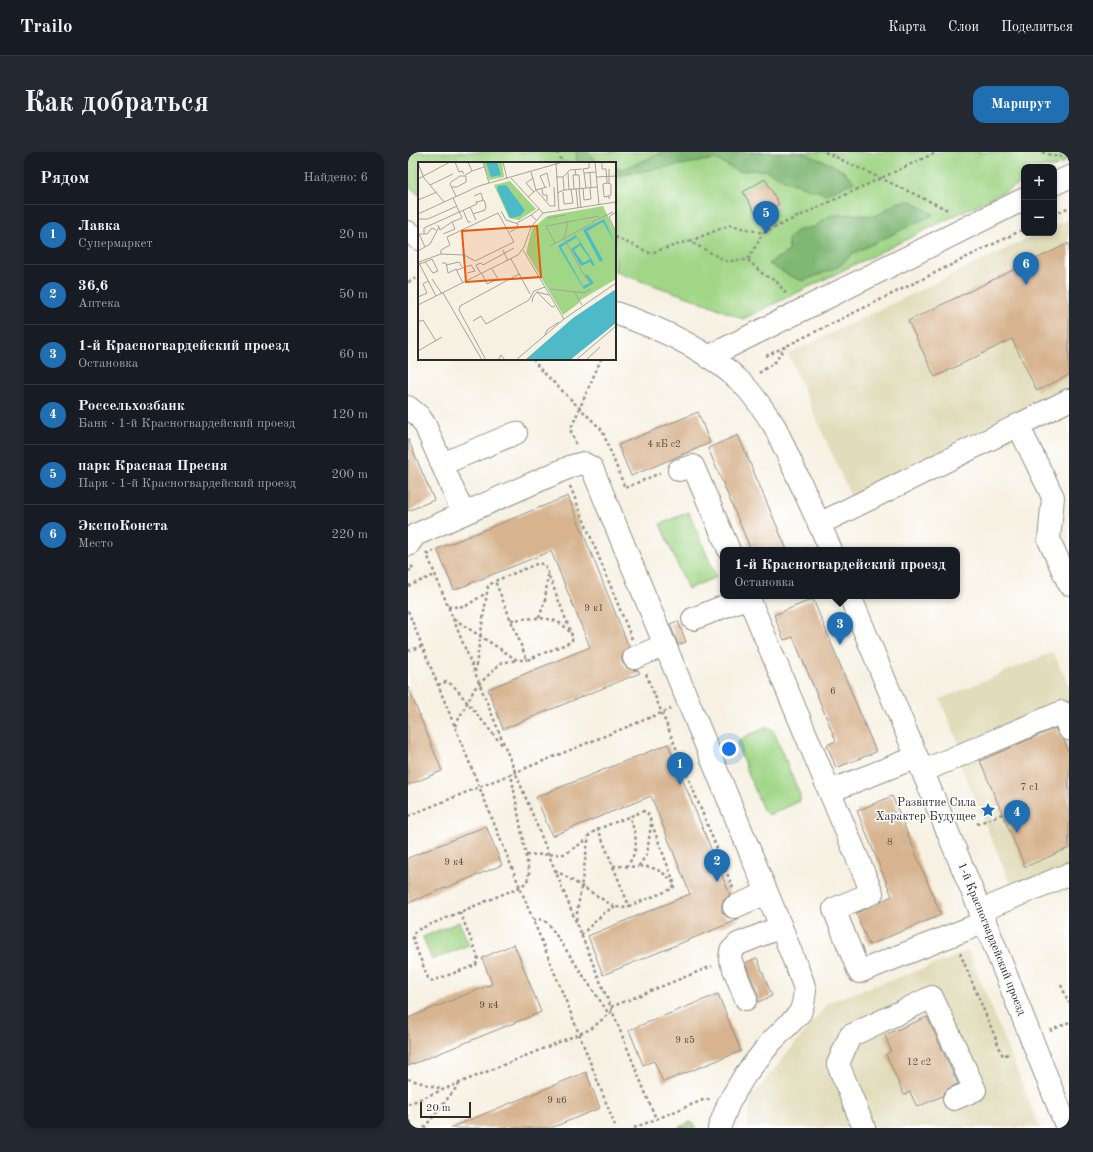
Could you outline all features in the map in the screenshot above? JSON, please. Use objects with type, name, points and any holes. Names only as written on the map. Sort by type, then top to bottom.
[{"type":"street","points":[[1057,183],[1069,177]]},
{"type":"street","points":[[708,357],[1022,200]]},
{"type":"street","points":[[408,232],[418,238]]},
{"type":"street","points":[[616,313],[641,322],[708,357],[743,384],[763,408],[775,427],[830,547]]},
{"type":"street","points":[[616,324],[641,322]]},
{"type":"street","points":[[819,524],[1069,400]]},
{"type":"street","points":[[408,407],[419,416],[425,425],[463,514]]},
{"type":"street","points":[[1018,425],[1052,498],[1049,540],[1069,584]]},
{"type":"street","points":[[442,464],[516,433]]},
{"type":"street","points":[[408,545],[415,535],[579,463],[589,465],[595,474],[781,927],[805,991],[804,1004],[800,1013],[771,1042],[745,1074],[729,1102],[719,1128]]},
{"type":"street","points":[[679,470],[693,466],[728,547]]},
{"type":"street","points":[[693,619],[742,599]]},
{"type":"street","points":[[750,599],[872,893],[834,909],[859,972],[983,916],[1069,874]]},
{"type":"street","name":"1-й Красногвардейский проезд","points":[[851,599],[983,916],[1067,1128]]},
{"type":"street","points":[[636,657],[665,645]]},
{"type":"street","points":[[830,791],[920,764],[1062,712],[1069,729]]},
{"type":"street","points":[[737,905],[767,893]]},
{"type":"street","points":[[746,998],[730,959],[731,951],[738,944],[781,927]]},
{"type":"street","points":[[864,1128],[838,1064],[850,1036],[932,997],[975,1090],[954,1100]]},
{"type":"path","points":[[558,152],[563,162]]},
{"type":"path","points":[[825,152],[948,210]]},
{"type":"path","points":[[748,260],[763,233],[937,152]]},
{"type":"path","points":[[1042,152],[1053,156],[1069,156]]},
{"type":"path","points":[[1057,213],[1069,207]]},
{"type":"path","points":[[616,237],[650,253],[689,241],[730,225],[763,233]]},
{"type":"path","points":[[766,356],[1021,230]]},
{"type":"path","points":[[689,241],[726,261],[748,260],[763,274],[777,282],[789,297]]},
{"type":"path","points":[[408,282],[418,277]]},
{"type":"path","points":[[757,374],[775,362],[786,346]]},
{"type":"path","points":[[534,360],[540,369],[602,430],[625,488],[667,469],[679,470]]},
{"type":"path","points":[[576,444],[571,430],[601,360]]},
{"type":"path","points":[[569,482],[636,657],[737,905]]},
{"type":"path","points":[[429,560],[656,1119]]},
{"type":"path","points":[[475,672],[488,586],[495,581],[539,563],[545,565],[574,638]]},
{"type":"path","points":[[539,618],[546,601],[548,572]]},
{"type":"path","points":[[408,586],[436,575]]},
{"type":"path","points":[[495,581],[527,660]]},
{"type":"path","points":[[448,607],[466,606],[486,593]]},
{"type":"path","points":[[408,611],[534,920],[616,1128]]},
{"type":"path","points":[[511,620],[539,618],[556,621],[568,630],[574,638]]},
{"type":"path","points":[[453,619],[517,660]]},
{"type":"path","points":[[455,726],[474,689],[501,663],[527,660],[571,642],[574,638]]},
{"type":"path","points":[[408,652],[422,646]]},
{"type":"path","points":[[438,685],[446,682],[451,683],[506,749]]},
{"type":"path","points":[[408,816],[656,714]]},
{"type":"path","points":[[460,912],[478,957],[478,962],[476,965],[432,981],[428,978],[413,940],[413,934],[417,930],[460,912],[520,887],[525,885],[528,878],[526,855],[511,774]]},
{"type":"path","points":[[576,921],[591,832],[629,816],[644,811],[647,812],[675,885]]},
{"type":"path","points":[[977,824],[1002,814]]},
{"type":"path","points":[[626,867],[632,858],[636,844],[635,832],[629,816]]},
{"type":"path","points":[[638,867],[647,854],[650,838],[650,821]]},
{"type":"path","points":[[598,829],[629,906]]},
{"type":"path","points":[[526,855],[568,854],[589,838]]},
{"type":"path","points":[[613,866],[656,869],[666,874],[675,885]]},
{"type":"path","points":[[555,870],[615,907],[623,908],[629,906],[672,888],[675,885]]},
{"type":"path","points":[[581,935],[605,912],[615,907]]},
{"type":"path","points":[[534,920],[540,919],[548,923],[609,1014]]},
{"type":"path","points":[[960,951],[1003,1056],[1008,1054]]},
{"type":"path","points":[[611,1007],[712,966]]},
{"type":"path","points":[[1061,985],[1069,1003]]},
{"type":"path","points":[[408,1104],[596,1027],[612,1011]]},
{"type":"path","points":[[1045,1033],[1069,1022]]},
{"type":"path","points":[[408,1080],[443,1090]]},
{"type":"path","points":[[424,1128],[461,1083]]},
{"type":"path","points":[[634,1128],[706,1099],[729,1102]]},
{"type":"path","points":[[408,1114],[413,1128]]},
{"type":"shaded area","points":[[1069,219],[1069,410],[859,515],[788,354],[1033,236],[1057,236],[1057,225]]},
{"type":"shaded area","points":[[1053,652],[1069,686],[1069,884],[1012,888],[954,749],[960,746],[940,699]]},
{"type":"shaded area","points":[[968,950],[1040,1128],[748,1128],[750,1099],[829,1002],[950,959]]},
{"type":"green space","points":[[408,152],[1069,152],[1069,160],[1057,166],[1057,164],[1021,164],[1021,183],[743,319],[705,303],[616,272],[616,162],[418,162],[418,194],[408,185]]},
{"type":"green space","points":[[576,152],[588,152],[596,162],[577,162]]},
{"type":"green space","points":[[661,152],[801,152],[833,165],[846,173],[854,182],[826,194],[789,182],[765,170],[738,171],[715,159],[616,176],[616,168],[623,169],[660,154]]},
{"type":"green space","points":[[911,201],[934,214],[852,254],[838,267],[803,281],[790,276],[769,264],[789,251],[788,240],[796,231],[814,227],[829,216],[852,214],[876,216],[898,202]]},
{"type":"green space","points":[[689,512],[716,577],[688,589],[660,524]]},
{"type":"green space","points":[[765,728],[770,728],[774,732],[800,795],[800,801],[772,814],[767,814],[763,810],[738,747],[738,742],[742,738]]},
{"type":"green space","points":[[459,922],[469,945],[432,960],[423,937]]},
{"type":"green space","points":[[690,1122],[694,1124],[696,1128],[678,1128]]},
{"type":"building","points":[[765,179],[779,204],[757,216],[743,192]]},
{"type":"building","points":[[1069,243],[1069,375],[1037,391],[1012,339],[935,377],[908,321]]},
{"type":"building","points":[[698,412],[710,443],[631,476],[618,445]]},
{"type":"building","points":[[738,435],[786,547],[750,547],[708,448]]},
{"type":"building","points":[[408,439],[434,500],[408,511]]},
{"type":"building","points":[[568,496],[629,647],[624,651],[622,662],[627,668],[638,670],[640,673],[503,729],[488,689],[590,647],[551,551],[454,590],[437,549]]},
{"type":"building","points":[[813,599],[876,752],[836,768],[827,745],[836,741],[793,637],[784,640],[774,615]]},
{"type":"building","points":[[678,621],[686,642],[678,645],[670,624]]},
{"type":"building","points":[[408,687],[442,771],[408,785]]},
{"type":"building","points":[[1055,728],[1064,740],[1069,753],[1069,848],[1025,867],[980,761]]},
{"type":"building","points":[[668,744],[730,895],[724,900],[722,912],[727,917],[740,919],[603,975],[588,936],[690,894],[651,796],[552,836],[536,797]]},
{"type":"building","points":[[892,796],[941,915],[869,945],[856,913],[892,896],[857,811]]},
{"type":"building","points":[[486,826],[502,865],[408,903],[408,858]]},
{"type":"building","points":[[514,944],[541,1012],[408,1066],[408,1018],[492,984],[482,958]]},
{"type":"building","points":[[757,958],[772,996],[758,1002],[758,994],[745,963]]},
{"type":"building","points":[[718,994],[741,1051],[663,1082],[654,1061],[643,1065],[629,1030]]},
{"type":"building","points":[[927,1017],[958,1084],[949,1088],[942,1096],[917,1107],[910,1092],[904,1095],[886,1054],[891,1051],[885,1035]]},
{"type":"building","points":[[586,1072],[600,1108],[551,1128],[450,1128]]},
{"type":"place","name":"парк Красная Пресня","points":[[766,234]]},
{"type":"place","name":"ЭкспоКонста","points":[[1026,285]]},
{"type":"place","name":"1-й Красногвардейский проезд","points":[[840,645]]},
{"type":"place","name":"Лавка","points":[[680,785]]},
{"type":"place","name":"Развитие Сила Характер Будущее","points":[[988,810]]},
{"type":"place","name":"Россельхозбанк","points":[[1017,833]]},
{"type":"place","name":"36,6","points":[[717,882]]}]
